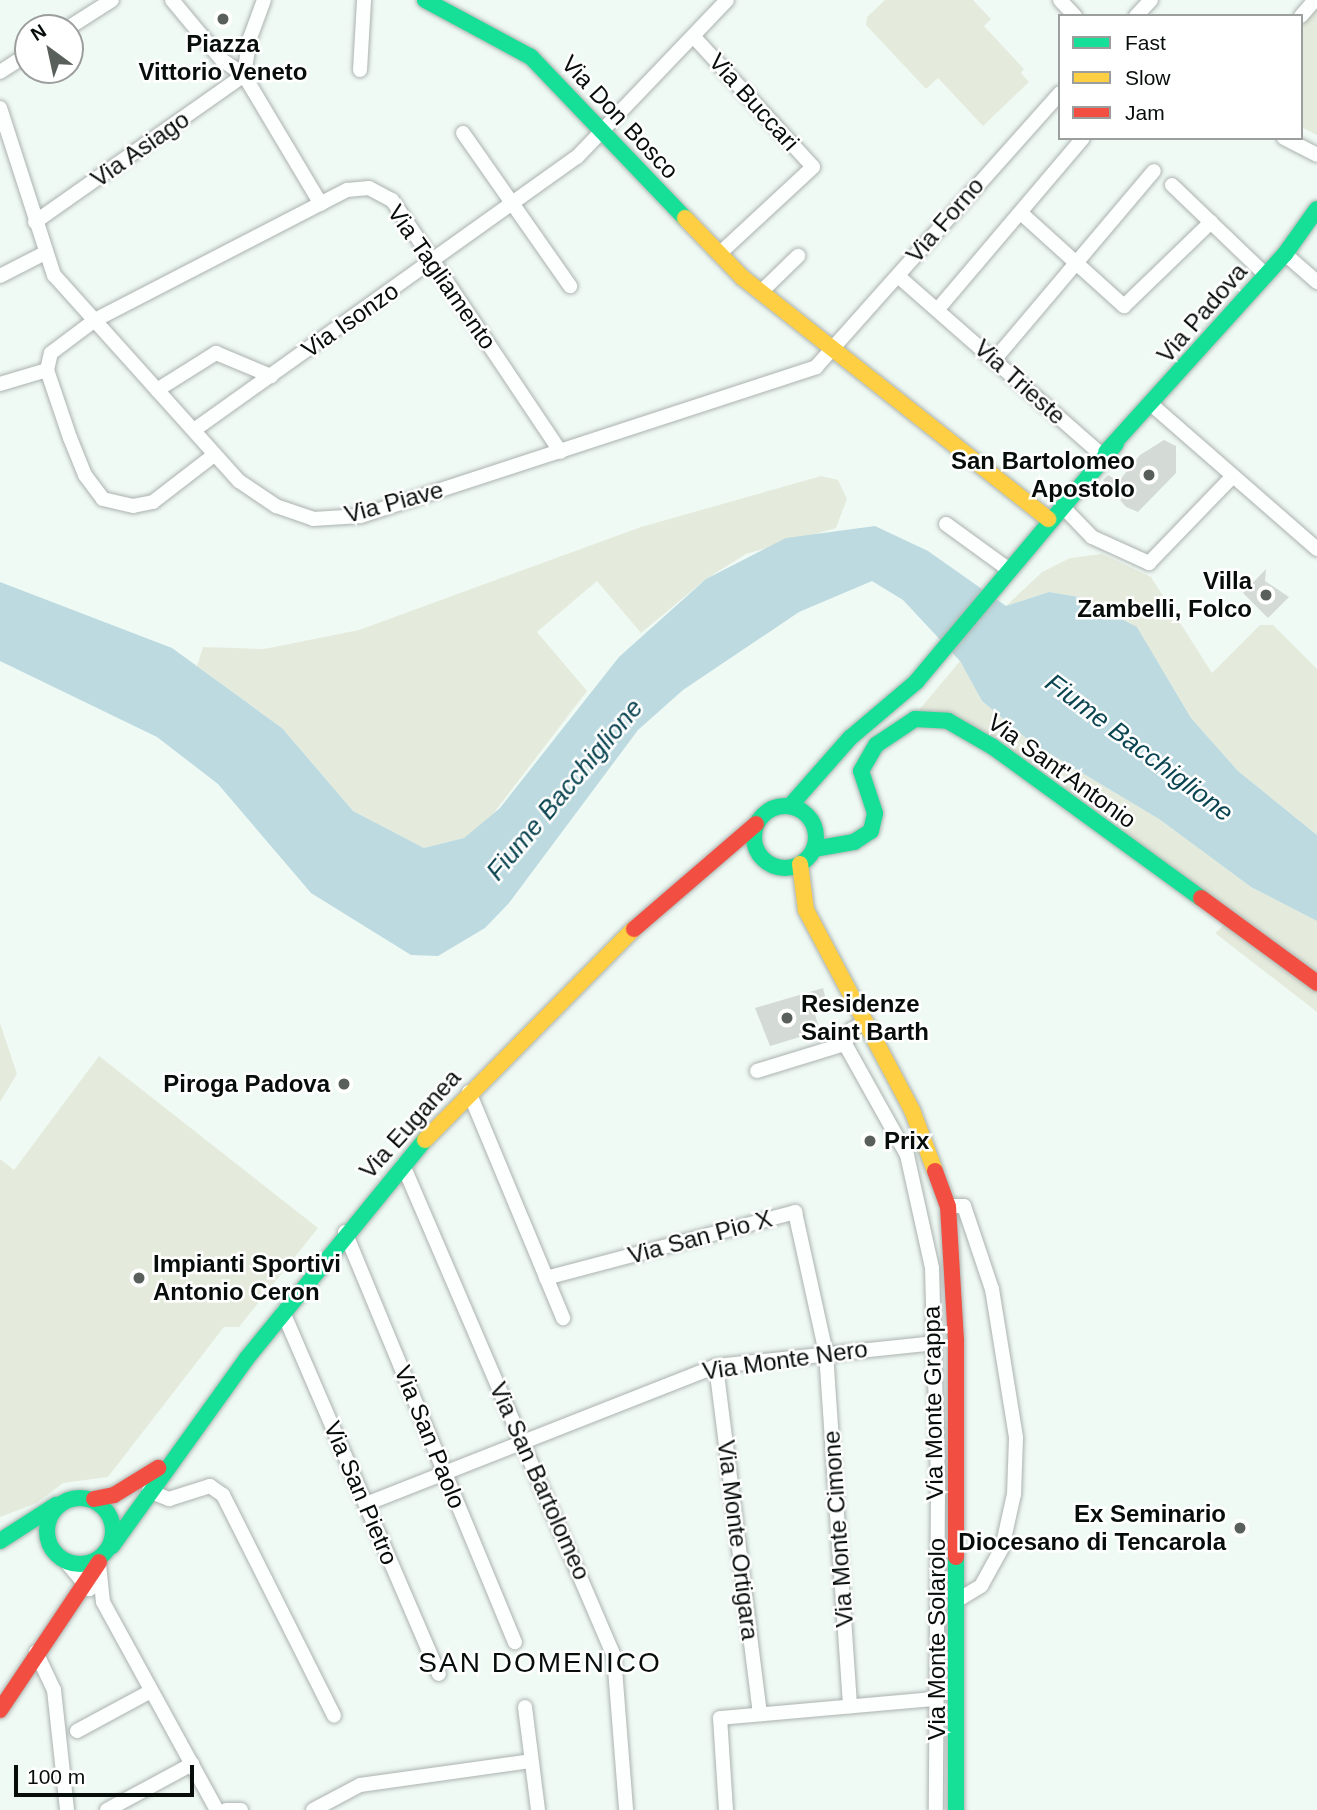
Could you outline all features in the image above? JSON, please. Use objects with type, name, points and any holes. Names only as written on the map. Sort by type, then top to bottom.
[{"type":"street","points":[[84,18],[112,0]]},
{"type":"street","points":[[172,0],[222,60],[244,75],[321,204]]},
{"type":"street","points":[[244,75],[250,38],[264,0]]},
{"type":"street","points":[[360,70],[364,0]]},
{"type":"street","name":"Via Don Bosco","points":[[425,0],[531,57],[761,292],[1048,519]]},
{"type":"street","points":[[1060,0],[1073,14]]},
{"type":"street","points":[[1303,14],[1315,0]]},
{"type":"street","name":"Via Isonzo","points":[[194,430],[434,261],[604,132],[725,1]]},
{"type":"street","name":"Via Buccari","points":[[694,37],[813,167],[720,253]]},
{"type":"street","name":"Via Asiago","points":[[36,222],[244,75]]},
{"type":"street","name":"Via Forno","points":[[833,350],[1058,95]]},
{"type":"street","name":"Via Piave","points":[[0,108],[54,275],[215,455],[276,506],[313,519],[361,516],[800,376],[833,350]]},
{"type":"street","points":[[463,133],[514,202],[570,286]]},
{"type":"street","points":[[938,309],[1081,140]]},
{"type":"street","points":[[1288,140],[1317,155]]},
{"type":"street","points":[[995,359],[1154,170]]},
{"type":"street","points":[[1172,185],[1266,275]]},
{"type":"street","name":"Via Tagliamento","points":[[47,370],[51,353],[95,320],[347,190],[369,188],[392,200],[561,452]]},
{"type":"street","name":"Via Padova","points":[[1008,570],[1065,509],[1116,444],[1284,254],[1317,209]]},
{"type":"street","points":[[1021,213],[1124,306],[1211,222]]},
{"type":"street","points":[[0,276],[45,253]]},
{"type":"street","points":[[1284,254],[1317,282]]},
{"type":"street","points":[[761,292],[798,256]]},
{"type":"street","name":"Via Trieste","points":[[898,276],[1102,455]]},
{"type":"street","points":[[157,390],[216,353],[271,376]]},
{"type":"street","points":[[0,384],[47,370],[85,475],[103,499],[132,506],[153,502],[215,455]]},
{"type":"street","points":[[1152,405],[1317,549]]},
{"type":"street","name":"Via Padova","points":[[1008,570],[1102,455],[1116,444]]},
{"type":"street","points":[[1065,509],[1092,537],[1149,563],[1232,477]]},
{"type":"street","points":[[946,524],[1008,570]]},
{"type":"street","name":"Via Euganea","points":[[0,1710],[47,1634],[112,1546],[179,1447],[345,1231],[403,1165],[469,1092],[643,920],[773,808],[790,806],[825,771],[850,738],[916,682],[1008,570]]},
{"type":"street","name":"Via Sant'Antonio","points":[[814,849],[840,846],[864,838],[875,822],[861,771],[866,756],[915,719],[948,721],[993,747],[1317,983]]},
{"type":"street","name":"Via Euganea","points":[[814,849],[825,771]]},
{"type":"street","points":[[790,806],[840,846]]},
{"type":"street","points":[[756,824],[754,844],[768,863]]},
{"type":"street","points":[[800,864],[814,849]]},
{"type":"street","name":"Via Euganea","points":[[709,864],[742,856],[768,863],[800,864]]},
{"type":"street","name":"Via Monte Grappa","points":[[768,863],[806,911],[866,1022],[927,1142],[947,1206],[957,1464],[956,1810]]},
{"type":"street","name":"Via Monte Grappa","points":[[800,864],[806,911]]},
{"type":"street","points":[[757,1071],[845,1044],[851,1030],[866,1022]]},
{"type":"street","name":"Via Monte Grappa","points":[[845,1044],[855,1057],[907,1155],[932,1268],[936,1343]]},
{"type":"street","points":[[855,1057],[877,1044]]},
{"type":"street","points":[[469,1092],[563,1318]]},
{"type":"street","name":"Via San Bartolomeo","points":[[403,1165],[614,1656],[626,1810]]},
{"type":"street","points":[[947,1206],[964,1206],[992,1289],[1016,1438],[1014,1494],[1002,1548],[981,1586],[958,1600]]},
{"type":"street","name":"Via San Pio X","points":[[546,1278],[795,1212],[826,1353]]},
{"type":"street","name":"Via San Paolo","points":[[345,1231],[515,1642]]},
{"type":"street","name":"Via San Pietro","points":[[283,1312],[439,1674]]},
{"type":"street","name":"Via Monte Nero","points":[[366,1504],[716,1366],[936,1343]]},
{"type":"street","name":"Via Monte Solarolo","points":[[936,1343],[936,1810]]},
{"type":"street","name":"Via Monte Cimone","points":[[826,1353],[850,1706]]},
{"type":"street","name":"Via Monte Ortigara","points":[[716,1366],[760,1714]]},
{"type":"street","name":"Via Euganea","points":[[47,1634],[64,1582],[61,1556],[49,1524],[55,1505],[74,1496],[94,1499],[144,1479],[179,1447]]},
{"type":"street","points":[[938,1464],[957,1464]]},
{"type":"street","points":[[149,1491],[169,1499],[210,1486],[223,1495],[334,1716]]},
{"type":"street","points":[[94,1499],[105,1515],[112,1546]]},
{"type":"street","points":[[0,1541],[55,1505]]},
{"type":"street","points":[[0,1541],[39,1540],[78,1568],[99,1562],[103,1602]]},
{"type":"street","points":[[61,1556],[103,1602],[217,1810]]},
{"type":"street","points":[[47,1634],[80,1601],[92,1597],[103,1602]]},
{"type":"street","points":[[935,1632],[958,1631]]},
{"type":"street","points":[[36,1653],[54,1690],[67,1810]]},
{"type":"street","points":[[76,1731],[151,1690]]},
{"type":"street","points":[[726,1810],[720,1718],[935,1699]]},
{"type":"street","points":[[525,1707],[538,1810]]},
{"type":"street","points":[[313,1810],[360,1785],[530,1761]]},
{"type":"street","points":[[107,1810],[192,1764]]},
{"type":"street","points":[[226,1810],[241,1810]]},
{"type":"green space","points":[[885,0],[973,0],[991,19],[984,26],[1024,69],[1021,73],[1029,82],[983,126],[938,78],[926,89],[866,25],[867,17]]},
{"type":"green space","points":[[1317,4],[1317,135],[1303,128],[1303,18]]},
{"type":"green space","points":[[821,476],[838,480],[847,499],[836,528],[746,554],[706,579],[641,633],[597,581],[537,632],[587,691],[493,814],[464,838],[424,848],[353,811],[282,728],[197,666],[203,647],[264,649],[359,630],[641,527]]},
{"type":"green space","points":[[1102,554],[1151,577],[1212,673],[1260,625],[1273,625],[1317,669],[1317,835],[1238,771],[1191,718],[1137,627],[1079,597],[1049,592],[1006,606],[1042,572],[1070,558]]},
{"type":"green space","points":[[960,661],[982,701],[1032,743],[1159,819],[1251,887],[1317,921],[1317,1012],[1215,933],[1230,920],[1074,806],[919,710]]},
{"type":"green space","points":[[0,1023],[17,1074],[0,1102]]},
{"type":"green space","name":"Impianti Sportivi Antonio Ceron","points":[[99,1056],[318,1228],[239,1327],[224,1327],[108,1477],[63,1483],[37,1503],[0,1517],[0,1159],[14,1170]]},
{"type":"water","name":"Fiume Bacchiglione","points":[[875,526],[928,551],[1006,606],[1049,592],[1079,597],[1137,627],[1191,718],[1238,771],[1317,835],[1317,921],[1251,887],[1159,819],[1032,743],[982,701],[960,661],[903,600],[872,581],[799,612],[683,690],[638,730],[509,903],[485,928],[438,956],[411,955],[311,893],[218,784],[157,737],[0,661],[0,582],[172,648],[282,728],[353,811],[424,848],[464,838],[500,808],[619,657],[706,579],[786,538]]},
{"type":"building","name":"San Bartolomeo Apostolo","points":[[1164,440],[1176,446],[1176,473],[1138,512],[1126,507],[1103,480],[1108,475],[1119,481],[1140,455]]},
{"type":"building","name":"Villa Zambelli, Folco","points":[[1266,569],[1265,581],[1289,597],[1268,618],[1243,593]]},
{"type":"building","name":"Residenze Saint Barth","points":[[823,988],[828,1008],[814,1011],[820,1031],[770,1046],[755,1008]]},
{"type":"traffic: fast","points":[[425,0],[531,57],[685,218]]},
{"type":"traffic: fast","points":[[1106,452],[1285,254],[1317,209]]},
{"type":"traffic: fast","points":[[790,806],[850,738],[916,682],[1116,444]]},
{"type":"traffic: fast","points":[[814,849],[854,842],[871,831],[875,813],[861,771],[876,745],[915,719],[948,721],[993,747],[1201,898]]},
{"type":"traffic: fast","points":[[779,806],[791,806],[807,815],[814,825],[816,837],[814,849],[807,859],[791,868],[779,868],[768,863],[759,854],[754,843],[754,831],[759,820],[768,811],[779,806]]},
{"type":"traffic: fast","points":[[112,1546],[247,1358],[425,1140]]},
{"type":"traffic: fast","points":[[73,1498],[87,1498],[99,1503],[108,1512],[113,1531],[111,1544],[104,1555],[87,1564],[73,1564],[61,1559],[52,1550],[47,1538],[47,1524],[52,1512],[61,1503],[73,1498]]},
{"type":"traffic: fast","points":[[0,1541],[56,1505]]},
{"type":"traffic: fast","points":[[956,1557],[956,1810]]},
{"type":"traffic: slow","points":[[685,218],[743,278],[1048,519]]},
{"type":"traffic: slow","points":[[800,864],[806,910],[912,1110],[935,1171]]},
{"type":"traffic: slow","points":[[425,1140],[634,929]]},
{"type":"traffic: jam","points":[[634,929],[756,824]]},
{"type":"traffic: jam","points":[[1201,898],[1317,983]]},
{"type":"traffic: jam","points":[[935,1171],[948,1206],[956,1341],[956,1557]]},
{"type":"traffic: jam","points":[[94,1499],[114,1495],[158,1468]]},
{"type":"traffic: jam","points":[[0,1710],[99,1562]]},
{"type":"place","name":"Piazza Vittorio Veneto","points":[[223,19]]},
{"type":"place","name":"San Bartolomeo Apostolo","points":[[1149,475]]},
{"type":"place","name":"Villa Zambelli, Folco","points":[[1266,595]]},
{"type":"place","name":"Residenze Saint Barth","points":[[787,1018]]},
{"type":"place","name":"Piroga Padova","points":[[344,1084]]},
{"type":"place","name":"Prix","points":[[870,1141]]},
{"type":"place","name":"Impianti Sportivi Antonio Ceron","points":[[139,1278]]},
{"type":"place","name":"Ex Seminario Diocesano di Tencarola","points":[[1240,1528]]},
{"type":"district","name":"SAN DOMENICO","points":[[540,1663]]}]
